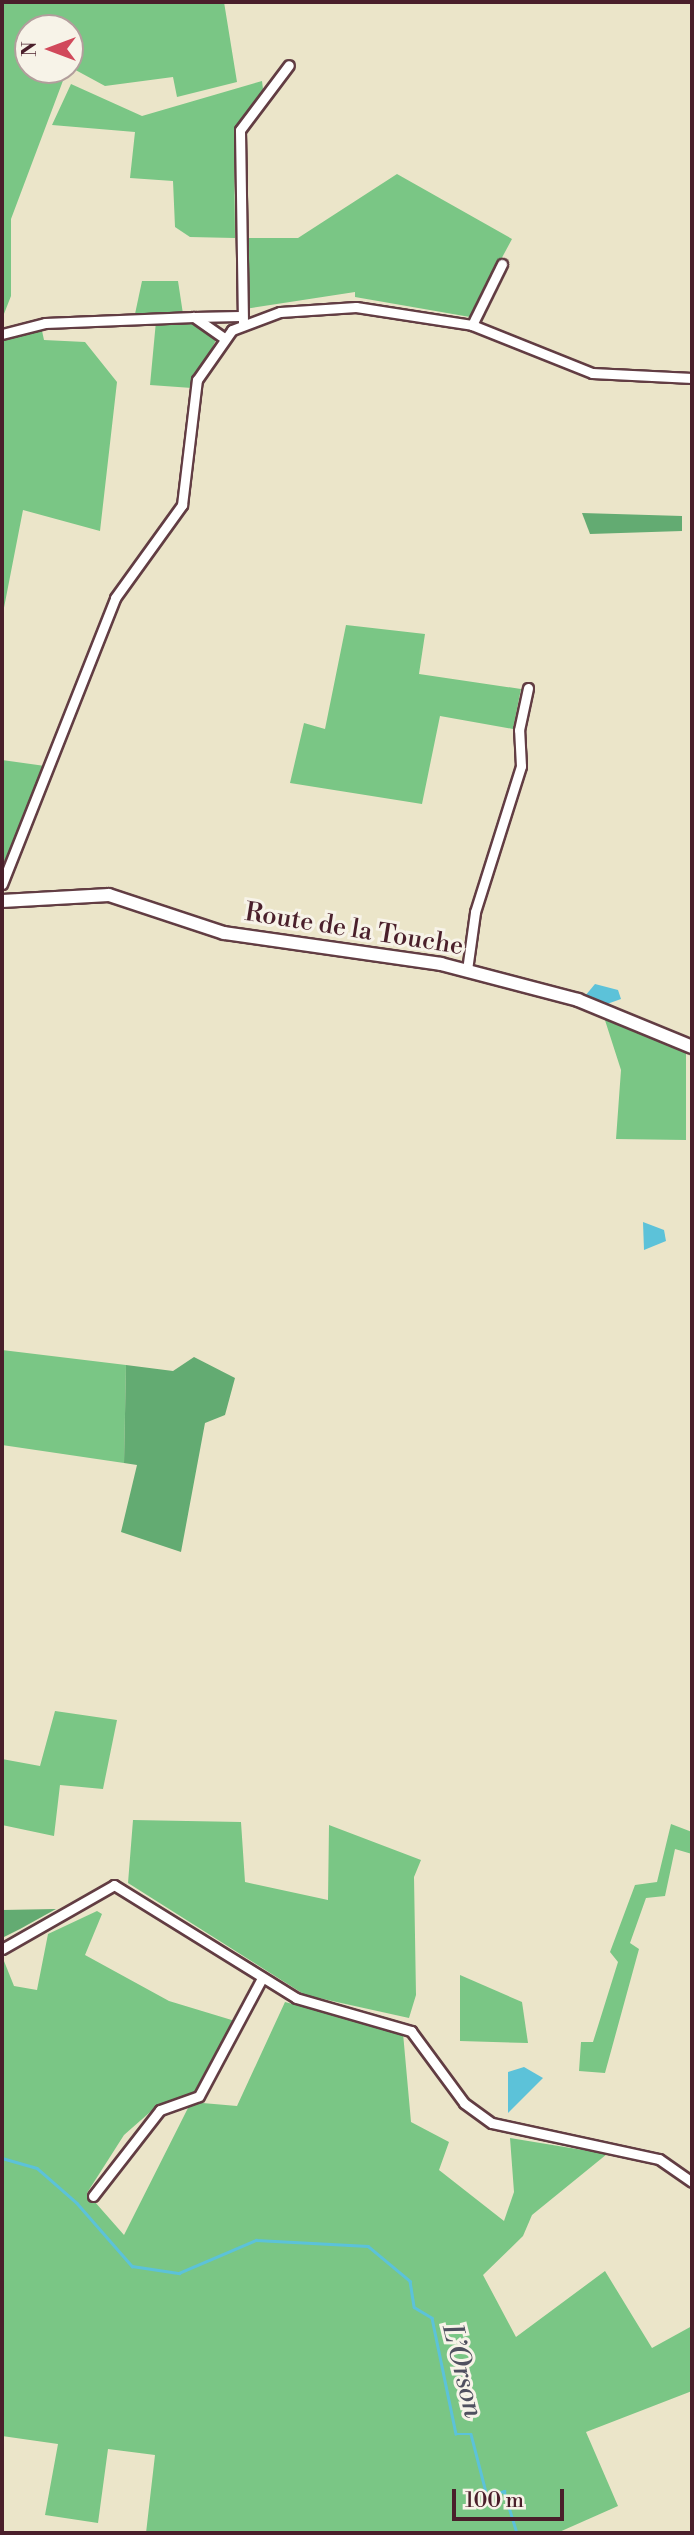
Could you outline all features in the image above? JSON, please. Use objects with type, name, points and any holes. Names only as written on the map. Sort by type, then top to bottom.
[{"type":"street","points":[[2,884],[115,598],[181,505],[197,380],[224,338],[242,319],[240,130],[289,65]]},
{"type":"street","points":[[472,325],[502,264]]},
{"type":"street","points":[[2,334],[45,323],[194,317],[242,319],[336,305],[472,325],[592,373],[692,378]]},
{"type":"street","points":[[194,317],[224,338]]},
{"type":"street","points":[[467,970],[475,912],[521,766],[519,730],[528,688]]},
{"type":"street","name":"Route de la Touche","points":[[2,901],[108,895],[224,933],[467,970],[578,1000],[692,1047]]},
{"type":"street","points":[[2,1949],[114,1885],[296,1998],[411,2031],[464,2103],[492,2123],[659,2159],[692,2182]]},
{"type":"street","points":[[93,2196],[160,2110],[199,2096],[262,1978]]},
{"type":"green space","points":[[2,2],[224,2],[237,82],[177,97],[173,77],[105,86],[84,75],[84,14],[14,14],[14,84],[62,84],[11,219],[11,296],[2,319]]},
{"type":"green space","points":[[262,81],[263,89],[234,132],[235,238],[190,237],[175,227],[173,181],[130,178],[135,132],[52,125],[71,84],[142,116]]},
{"type":"green space","points":[[397,174],[512,239],[470,317],[355,297],[355,292],[245,309],[242,238],[298,238]]},
{"type":"green space","points":[[142,281],[178,281],[183,314],[135,314]]},
{"type":"green space","points":[[191,320],[217,338],[192,388],[150,385],[156,321]]},
{"type":"green space","points":[[41,326],[44,340],[85,342],[117,382],[100,531],[23,510],[2,618],[2,340]]},
{"type":"green space","points":[[582,513],[682,516],[682,531],[590,534]]},
{"type":"green space","points":[[346,625],[425,634],[419,674],[521,689],[513,729],[440,716],[422,804],[290,783],[304,723],[325,729]]},
{"type":"green space","points":[[2,760],[45,766],[2,867]]},
{"type":"green space","points":[[603,1014],[686,1052],[686,1140],[616,1139],[621,1070]]},
{"type":"green space","points":[[2,1350],[126,1365],[124,1463],[2,1445]]},
{"type":"green space","points":[[194,1357],[235,1378],[225,1415],[205,1423],[181,1552],[121,1532],[137,1465],[124,1463],[126,1365],[173,1371]]},
{"type":"green space","points":[[55,1711],[117,1720],[103,1789],[60,1785],[54,1836],[2,1825],[2,1759],[40,1766]]},
{"type":"green space","points":[[133,1820],[241,1822],[245,1882],[328,1900],[329,1825],[421,1860],[414,1877],[416,1995],[409,2018],[305,1995],[128,1883]]},
{"type":"green space","points":[[671,1824],[692,1832],[692,1854],[675,1849],[665,1896],[646,1898],[630,1943],[639,1949],[605,2073],[579,2071],[581,2042],[593,2042],[618,1962],[610,1952],[635,1885],[657,1882]]},
{"type":"green space","points":[[56,1909],[20,1929],[2,1938],[2,1910]]},
{"type":"green space","points":[[97,1911],[102,1914],[85,1955],[169,2001],[235,2021],[197,2093],[157,2106],[124,2135],[87,2193],[124,2235],[191,2102],[237,2106],[285,2002],[403,2033],[411,2122],[449,2142],[439,2170],[504,2221],[514,2192],[510,2138],[607,2154],[532,2215],[523,2236],[483,2275],[516,2337],[605,2271],[652,2348],[692,2326],[692,2391],[586,2432],[618,2506],[557,2533],[146,2533],[155,2455],[108,2449],[98,2523],[45,2515],[58,2444],[2,2436],[2,1956],[14,1986],[37,1990],[48,1934]]},
{"type":"green space","points":[[460,1975],[522,2002],[528,2043],[460,2041]]},
{"type":"water","points":[[595,984],[618,990],[621,999],[607,1004],[585,996]]},
{"type":"water","points":[[643,1222],[664,1230],[666,1241],[644,1250]]},
{"type":"water","points":[[524,2067],[543,2078],[508,2113],[508,2072]]},
{"type":"waterway","name":"L’Orson","points":[[2,2158],[37,2168],[77,2203],[132,2266],[179,2273],[256,2240],[368,2246],[410,2281],[414,2307],[432,2318],[456,2434],[471,2434],[487,2496],[504,2491],[517,2533]]}]
